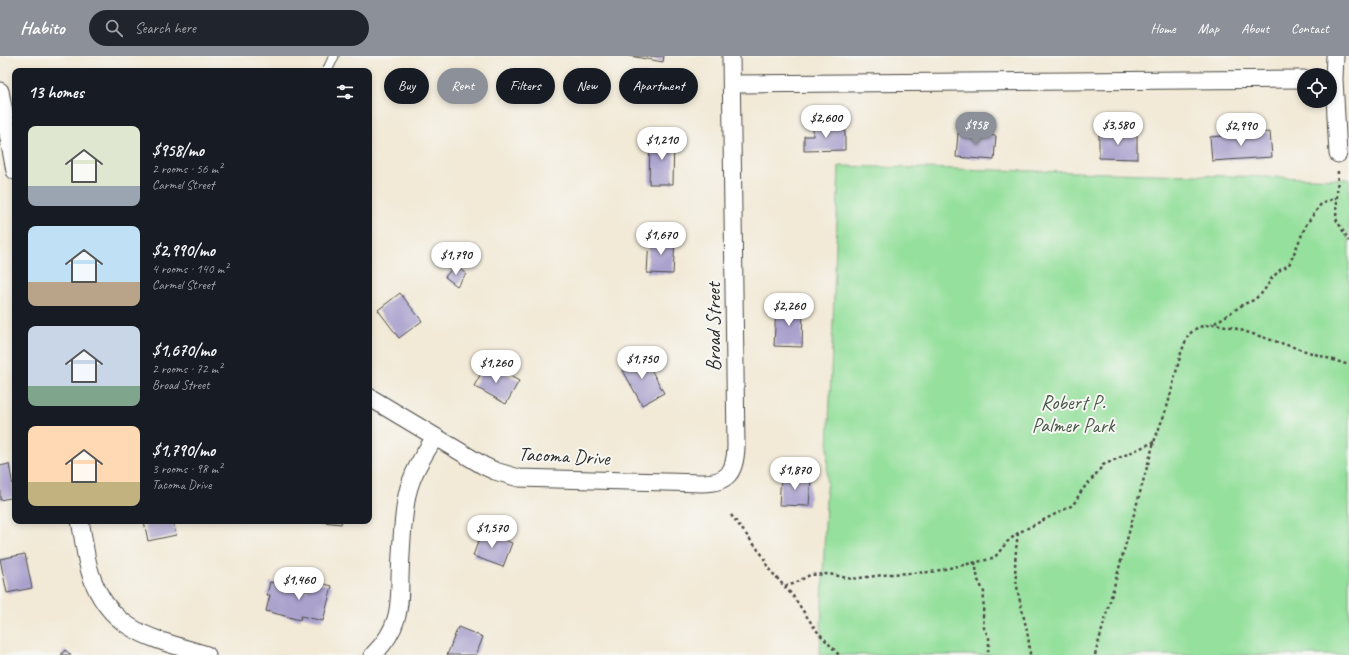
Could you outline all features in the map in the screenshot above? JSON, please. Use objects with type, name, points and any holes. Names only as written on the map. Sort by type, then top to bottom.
[{"type":"street","name":"Broad Street","points":[[728,476],[732,470],[736,447],[731,56]]},
{"type":"street","points":[[1333,68],[1334,56]]},
{"type":"street","points":[[732,84],[1297,79]]},
{"type":"street","points":[[0,91],[12,155]]},
{"type":"street","points":[[1334,108],[1338,154]]},
{"type":"street","name":"Tacoma Drive","points":[[372,399],[495,471],[519,478],[702,483],[716,482],[728,476]]},
{"type":"street","points":[[373,655],[388,637],[396,620],[399,605],[402,535],[407,494],[417,466],[435,437]]},
{"type":"street","points":[[81,524],[92,579],[99,594],[112,611],[128,626],[147,637],[207,655]]},
{"type":"lane","points":[[328,68],[334,56]]},
{"type":"path","points":[[1338,154],[1336,218],[1349,241]]},
{"type":"path","points":[[1214,324],[1244,304],[1254,300],[1263,292],[1271,278],[1280,270],[1289,265],[1306,225],[1321,204],[1336,198]]},
{"type":"path","points":[[1095,655],[1154,442],[1168,404],[1181,353],[1188,335],[1198,327],[1214,324],[1231,327],[1349,365]]},
{"type":"path","points":[[785,586],[794,584],[810,575],[829,574],[852,579],[891,574],[931,572],[995,557],[1007,542],[1018,532],[1073,505],[1082,490],[1103,465],[1154,442]]},
{"type":"path","points":[[731,515],[763,556],[768,568],[785,586],[816,630],[839,655]]},
{"type":"path","points":[[1018,532],[1015,556],[1016,578],[1030,655]]},
{"type":"path","points":[[975,562],[978,580],[984,592],[984,628],[989,638],[987,655]]},
{"type":"green space","name":"Robert P. Palmer Park","points":[[839,166],[1349,179],[1349,655],[820,655]]},
{"type":"building","points":[[630,56],[664,56],[663,62]]},
{"type":"building","points":[[813,127],[845,127],[845,150],[804,151],[804,136],[813,136]]},
{"type":"building","points":[[1270,132],[1272,157],[1212,161],[1210,137]]},
{"type":"building","points":[[958,133],[996,136],[994,160],[956,157]]},
{"type":"building","points":[[1099,134],[1137,135],[1137,159],[1099,158]]},
{"type":"building","points":[[650,138],[674,138],[673,184],[649,184]]},
{"type":"building","points":[[649,239],[675,240],[673,274],[647,273]]},
{"type":"building","points":[[455,265],[466,274],[457,286],[445,277]]},
{"type":"building","points":[[400,293],[422,321],[399,338],[378,310]]},
{"type":"building","points":[[776,306],[803,307],[802,347],[774,346]]},
{"type":"building","points":[[643,355],[664,393],[642,405],[621,367]]},
{"type":"building","points":[[487,363],[519,381],[506,404],[474,386]]},
{"type":"building","points":[[9,464],[12,480],[12,498],[0,500],[0,466]]},
{"type":"building","points":[[781,475],[811,477],[809,506],[779,505]]},
{"type":"building","points":[[145,524],[174,524],[176,535],[148,541]]},
{"type":"building","points":[[482,531],[512,543],[503,567],[473,556]]},
{"type":"building","points":[[25,554],[32,588],[7,593],[0,559]]},
{"type":"building","points":[[310,580],[332,586],[323,621],[301,616],[300,620],[266,611],[270,595],[267,595],[270,582],[307,591]]},
{"type":"building","points":[[458,627],[483,637],[476,655],[447,655]]},
{"type":"building","points":[[65,650],[71,655],[61,655]]}]
